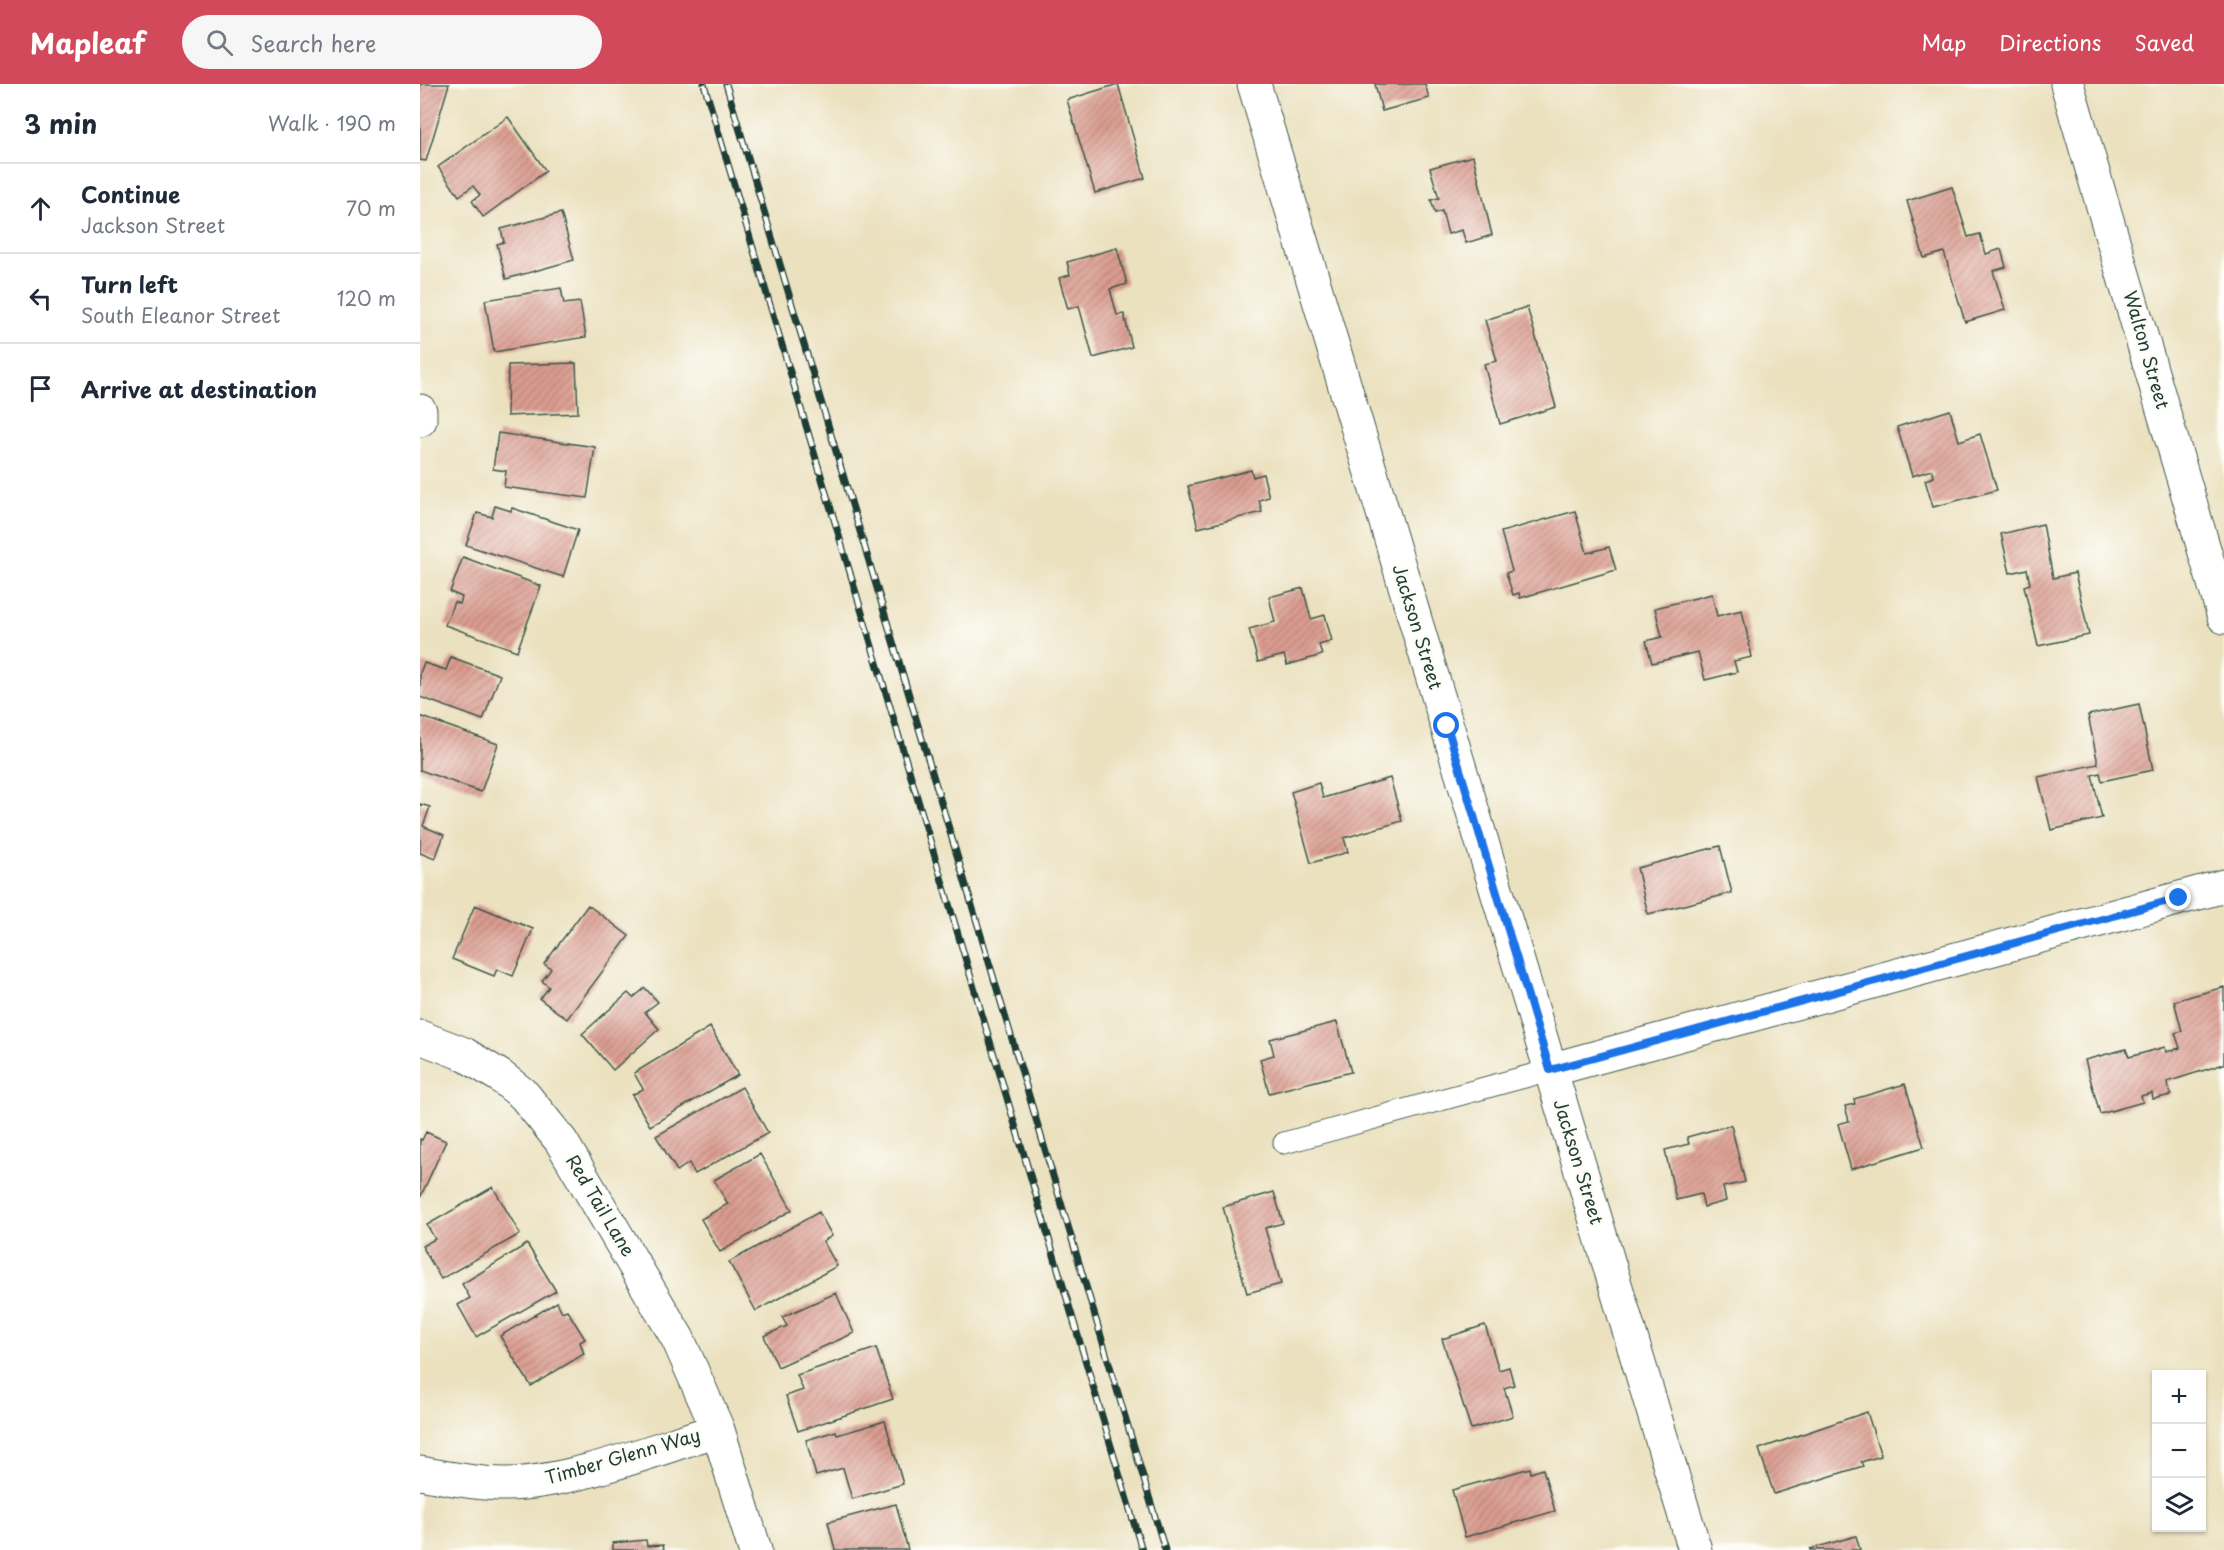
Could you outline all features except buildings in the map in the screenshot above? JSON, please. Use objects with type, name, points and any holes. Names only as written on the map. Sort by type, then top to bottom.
[{"type":"street","name":"Jackson Street","points":[[1254,84],[1695,1550]]},
{"type":"street","name":"Walton Street","points":[[2067,84],[2224,617]]},
{"type":"street","points":[[420,411],[420,420]]},
{"type":"street","points":[[1550,1070],[2224,886]]},
{"type":"street","name":"Red Tail Lane","points":[[420,1037],[483,1064],[524,1095],[561,1141],[678,1338],[718,1430],[755,1550]]},
{"type":"street","name":"Timber Glenn Way","points":[[420,1473],[487,1483],[536,1482],[573,1474],[718,1430]]},
{"type":"lane","points":[[1284,1143],[1550,1070]]},
{"type":"railway","points":[[704,84],[1142,1550]]},
{"type":"railway","points":[[726,84],[1165,1550]]},
{"type":"route","points":[[1447,726],[1550,1070],[2179,898]]}]
